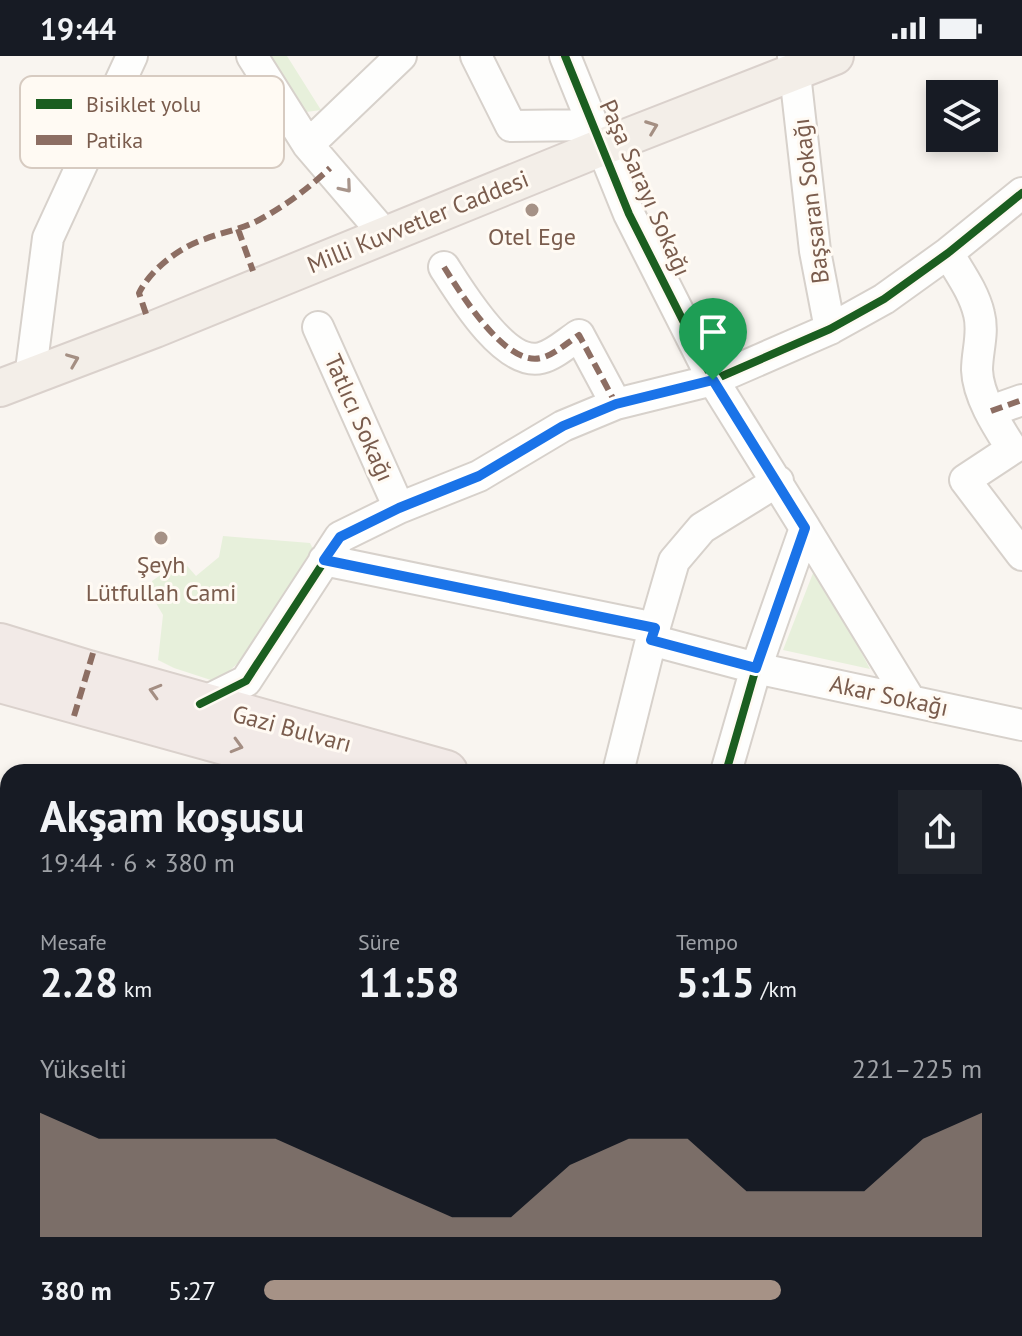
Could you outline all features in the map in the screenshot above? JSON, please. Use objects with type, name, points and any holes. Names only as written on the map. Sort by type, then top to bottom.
[{"type":"highway","name":"Gazi Bulvarı","points":[[0,645],[417,764]]},
{"type":"highway","name":"Gazi Bulvarı","points":[[0,681],[300,764]]},
{"type":"main road","name":"Milli Kuvvetler Caddesi","points":[[15,383],[386,236],[598,136],[794,64],[835,56]]},
{"type":"street","points":[[123,76],[132,56]]},
{"type":"street","points":[[252,56],[265,76]]},
{"type":"street","points":[[308,145],[401,56]]},
{"type":"street","points":[[476,56],[511,126],[598,136]]},
{"type":"street","name":"Paşa Sarayı Sokağı","points":[[565,56],[629,214],[713,380],[778,481],[910,700]]},
{"type":"street","name":"Başsaran Sokağı","points":[[794,64],[815,251],[830,329]]},
{"type":"street","points":[[284,107],[308,145],[386,236]]},
{"type":"street","points":[[15,383],[48,238],[80,168]]},
{"type":"street","points":[[200,704],[246,681],[340,537],[399,508],[479,476],[563,426],[616,404],[713,380],[830,329],[884,299],[1019,203]]},
{"type":"street","points":[[948,253],[980,315],[979,385],[1012,449],[965,480],[1022,555]]},
{"type":"street","points":[[444,267],[487,329],[526,358],[541,358],[579,335],[616,404]]},
{"type":"street","name":"Tatlıcı Sokağı","points":[[318,327],[399,508]]},
{"type":"street","points":[[991,411],[1022,400]]},
{"type":"street","points":[[620,764],[674,561],[702,528],[778,481]]},
{"type":"street","points":[[728,764],[756,668],[805,528]]},
{"type":"street","name":"Akar Sokağı","points":[[324,560],[653,634],[756,668],[1022,725]]},
{"type":"green space","points":[[271,56],[287,56],[321,110],[306,112]]},
{"type":"green space","points":[[223,536],[310,543],[314,551],[258,645],[217,682],[158,660],[163,615],[153,598],[152,581],[182,560],[196,576],[219,557]]},
{"type":"green space","points":[[817,569],[870,669],[783,650]]},
{"type":"marked path","points":[[146,314],[139,293],[167,260],[195,243],[269,215],[330,168]]},
{"type":"marked path","points":[[238,229],[253,271]]},
{"type":"marked path","points":[[444,267],[485,325],[513,351],[527,358],[541,358],[579,335],[616,404]]},
{"type":"marked path","points":[[991,411],[1022,400]]},
{"type":"marked path","points":[[74,716],[93,653]]},
{"type":"cycle path","points":[[565,56],[629,214],[713,380],[805,528],[756,668],[728,764]]},
{"type":"cycle path","points":[[200,704],[246,681],[340,537],[399,508],[479,476],[563,426],[616,404],[713,380],[830,329],[884,299],[948,253],[1022,193]]},
{"type":"place","name":"Otel Ege","points":[[532,210]]},
{"type":"place","name":"Şeyh Lütfullah Cami","points":[[161,538]]},
{"type":"route","points":[[713,380],[805,528],[756,668],[651,640],[655,628],[324,560],[340,537],[399,508],[479,476],[563,426],[616,404],[713,380]]}]
